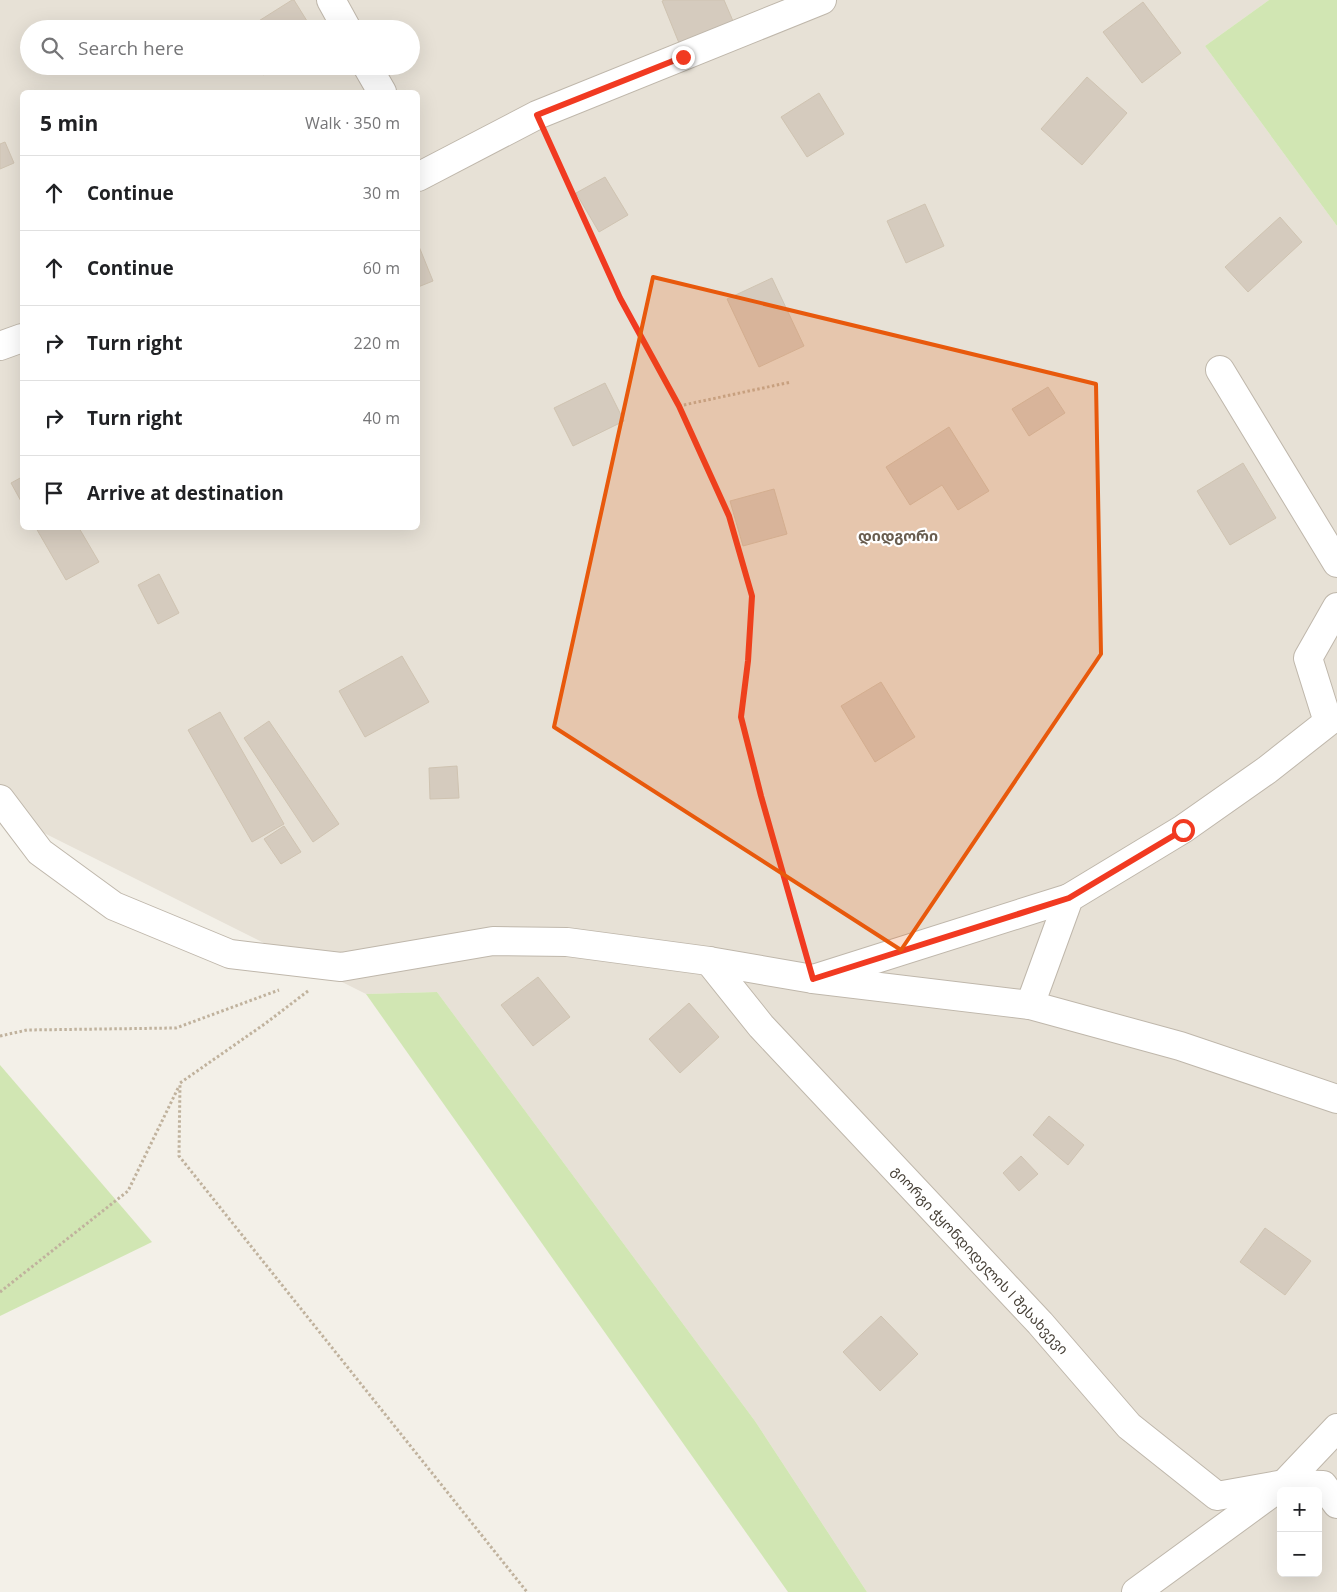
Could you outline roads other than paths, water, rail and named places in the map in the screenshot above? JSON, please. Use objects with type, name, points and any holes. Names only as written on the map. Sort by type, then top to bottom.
[{"type":"street","points":[[331,0],[342,20]]},
{"type":"street","points":[[420,170],[537,115],[822,0]]},
{"type":"street","points":[[373,75],[381,90]]},
{"type":"street","points":[[0,346],[20,339]]},
{"type":"street","points":[[1220,370],[1337,563]]},
{"type":"street","points":[[813,979],[1069,898],[1183,830],[1267,770],[1328,722],[1308,658],[1337,607]]},
{"type":"street","points":[[0,799],[40,852],[114,906],[230,954],[340,967],[493,940],[566,942],[709,961],[813,979],[1030,1005],[1180,1046],[1337,1099]]},
{"type":"street","points":[[1030,1005],[1069,898]]},
{"type":"street","name":"გიორგი ჭყონდიდელის I შესახვევი","points":[[709,961],[761,1026],[1040,1323],[1129,1426],[1217,1496],[1284,1484],[1323,1485],[1337,1504]]},
{"type":"street","points":[[1136,1592],[1284,1484],[1337,1428]]},
{"type":"district","name":"დიდგორი","points":[[898,536]]}]
